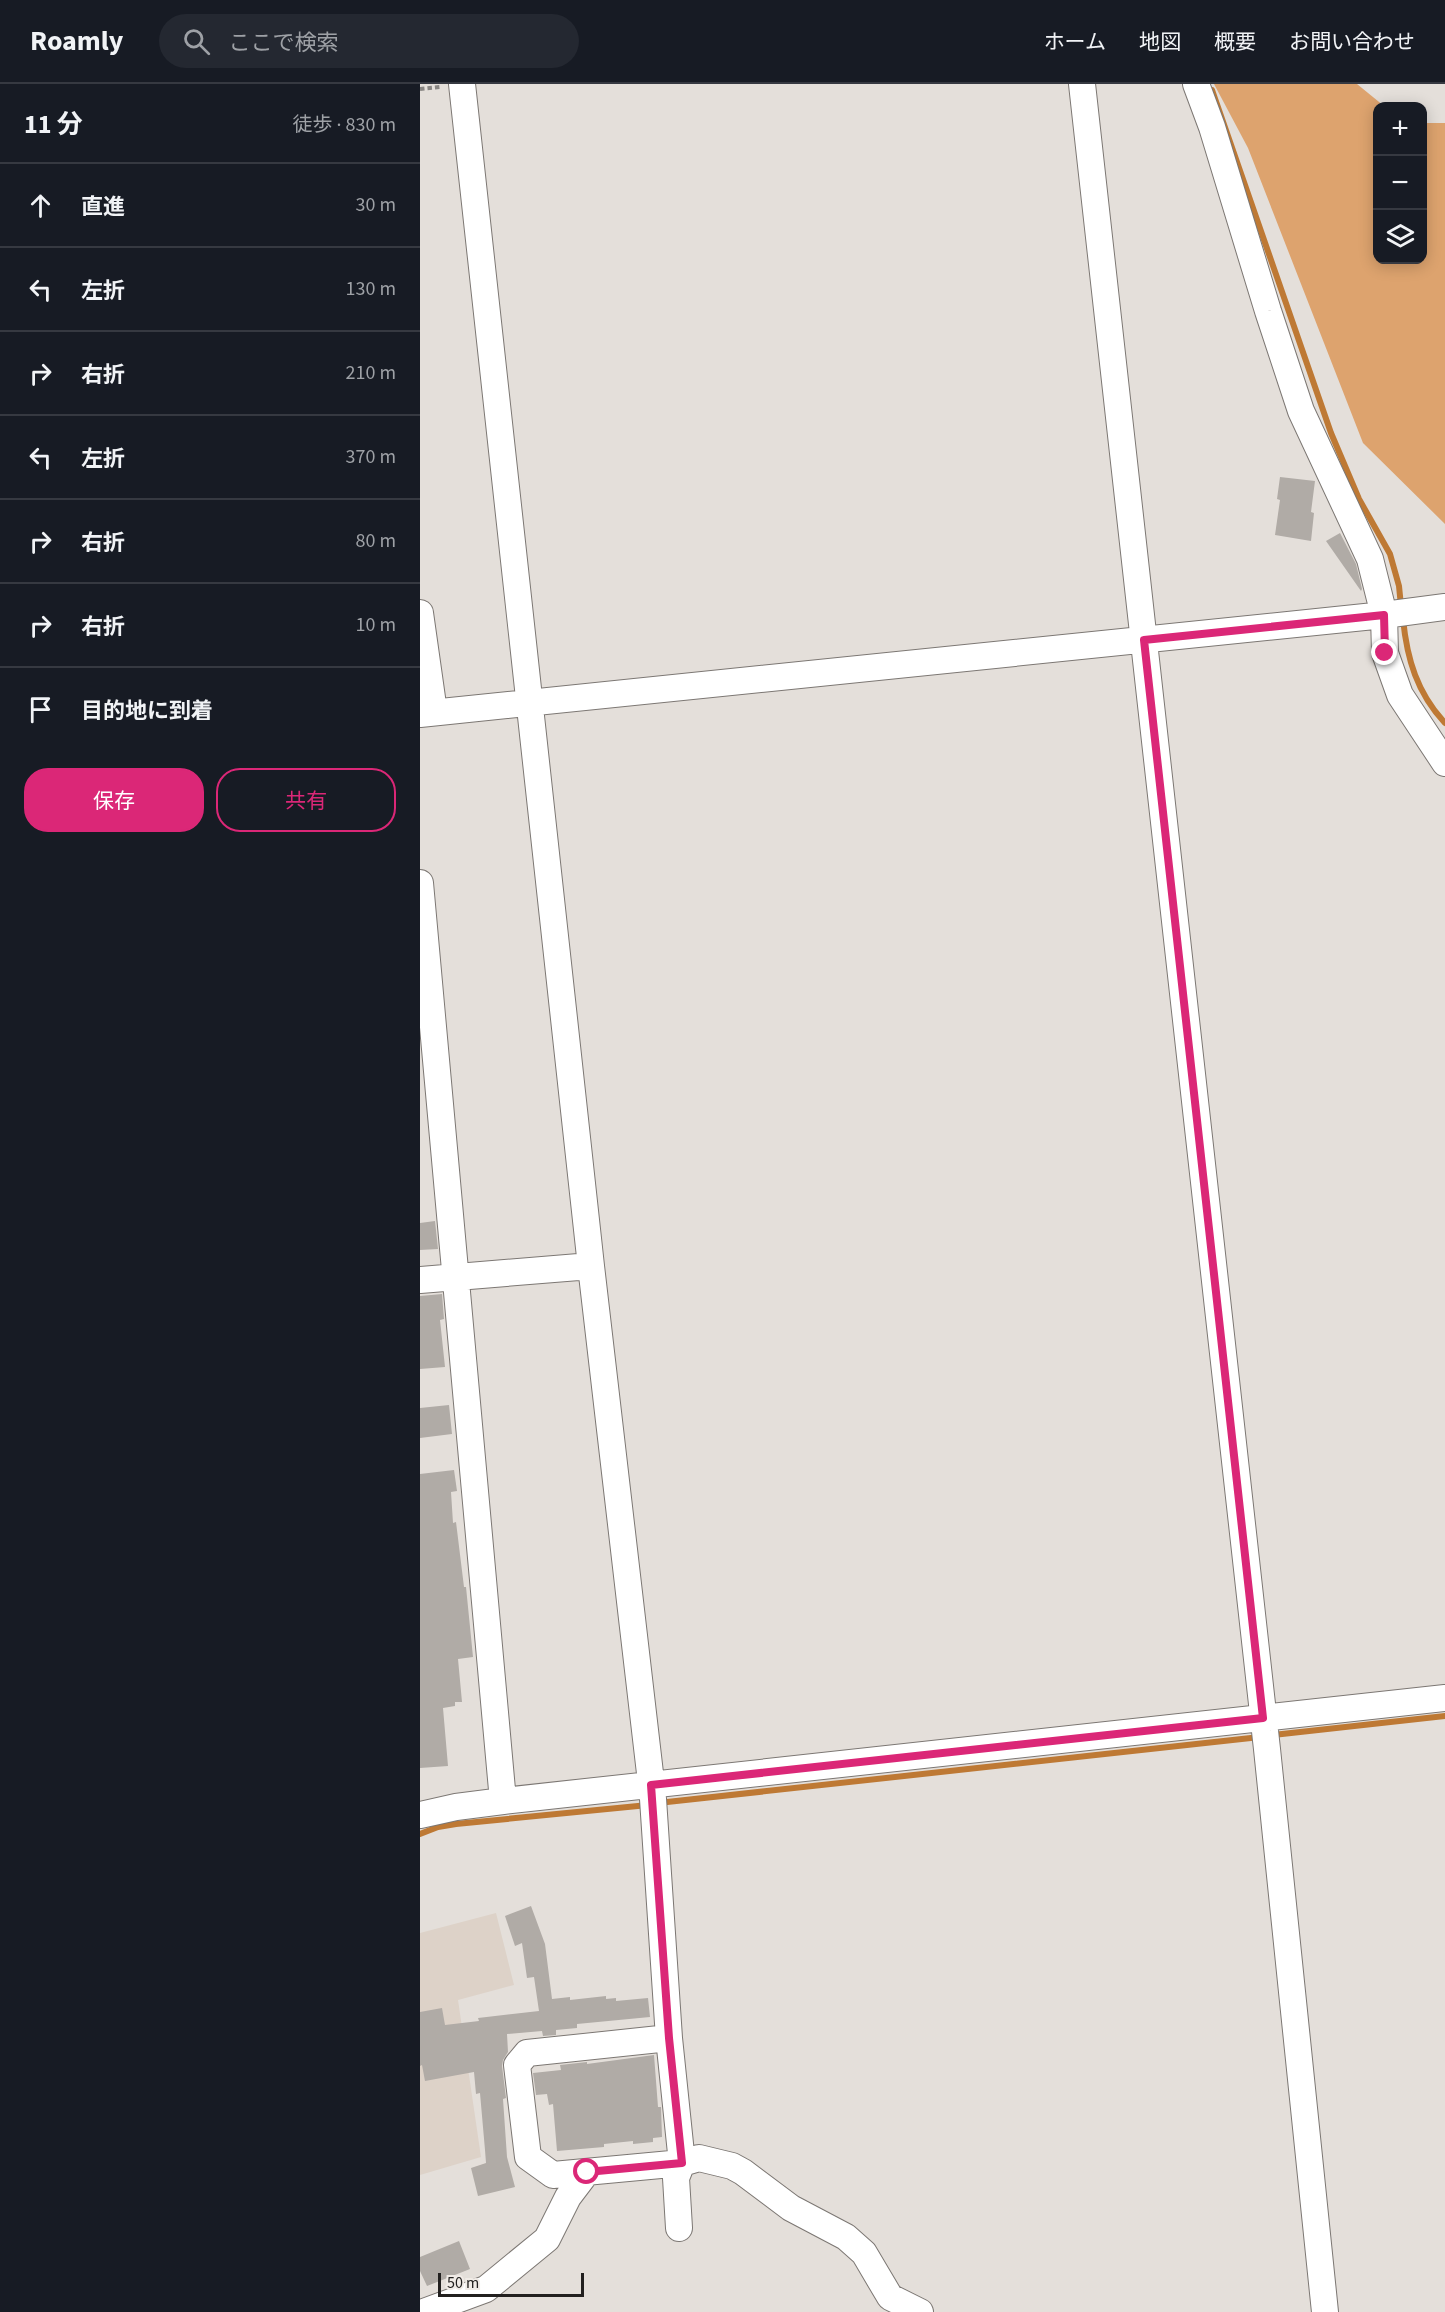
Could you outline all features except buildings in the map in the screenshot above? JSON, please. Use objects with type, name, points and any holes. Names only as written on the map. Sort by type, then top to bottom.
[{"type":"street","points":[[462,84],[591,1266],[652,1799],[669,2038],[682,2163],[676,2178],[680,2228]]},
{"type":"street","points":[[1082,84],[1264,1732],[1325,2312]]},
{"type":"street","points":[[1196,84],[1212,127],[1292,387],[1317,449],[1396,613],[1385,653],[1400,694],[1445,764]]},
{"type":"street","points":[[420,613],[427,713],[1445,607]]},
{"type":"street","points":[[420,883],[503,1801]]},
{"type":"street","points":[[420,1280],[591,1266]]},
{"type":"street","points":[[420,1815],[456,1807],[503,1801],[652,1799],[1264,1732],[1445,1698]]},
{"type":"street","points":[[669,2038],[527,2054],[517,2065],[528,2157],[553,2175],[682,2163],[699,2158],[732,2166],[791,2208],[846,2237],[864,2253],[890,2297],[920,2312]]},
{"type":"street","points":[[424,2312],[486,2289],[548,2239],[568,2197],[587,2172]]},
{"type":"shaded area","points":[[1214,84],[1357,84],[1379,102],[1373,102],[1373,264],[1427,264],[1427,123],[1445,123],[1445,524],[1363,443],[1248,148]]},
{"type":"shaded area","points":[[496,1913],[514,1985],[458,2000],[481,2157],[420,2175],[420,1933]]},
{"type":"waterway","points":[[1212,90],[1331,433],[1359,499],[1390,554],[1399,586],[1401,606]]},
{"type":"waterway","points":[[1403,619],[1407,648],[1415,675],[1427,700],[1445,723]]},
{"type":"waterway","points":[[1273,1735],[1445,1716]]},
{"type":"waterway","points":[[658,1803],[1260,1737]]},
{"type":"waterway","points":[[420,1834],[438,1827],[456,1824],[648,1805]]},
{"type":"route","points":[[587,2172],[682,2163],[669,2038],[651,1785],[1263,1718],[1144,640],[1384,615],[1385,653]]}]
